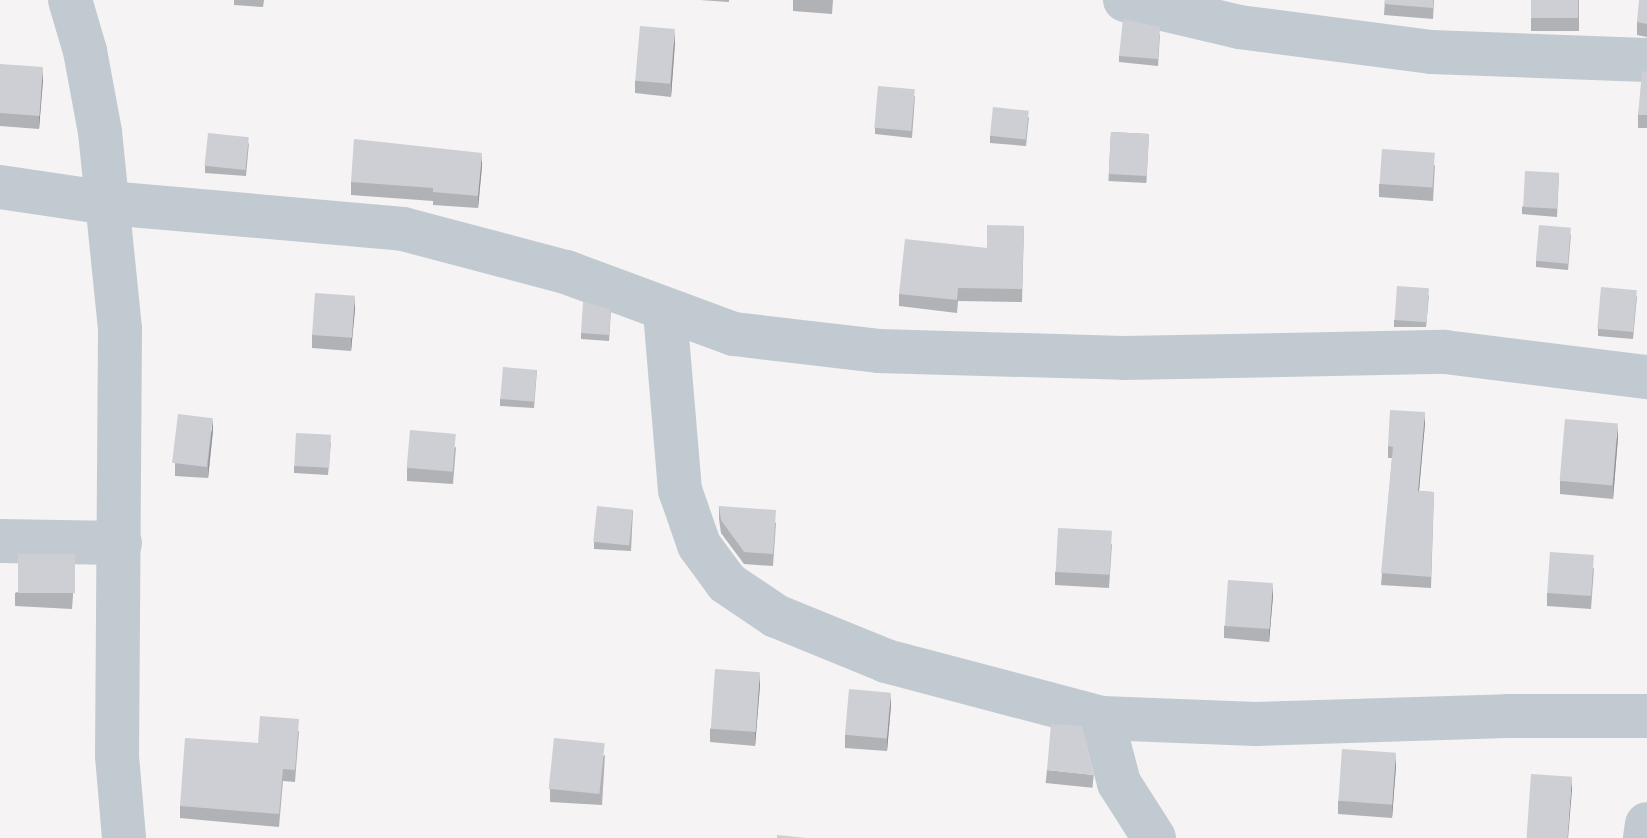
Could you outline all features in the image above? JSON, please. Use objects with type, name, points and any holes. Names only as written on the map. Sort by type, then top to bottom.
[{"type":"street","points":[[70,0],[85,51],[108,203],[120,329],[117,756],[124,838]]},
{"type":"street","points":[[1125,0],[1211,10],[1239,27],[1431,52],[1647,60]]},
{"type":"street","points":[[0,187],[108,203],[403,229],[566,272],[665,312],[734,334],[878,351],[1124,358],[1445,352],[1647,377]]},
{"type":"street","points":[[665,312],[680,490],[699,545],[727,583],[776,616],[886,661],[1102,718],[1256,724],[1507,716],[1647,716]]},
{"type":"street","points":[[0,541],[120,543]]},
{"type":"street","points":[[1102,718],[1119,783],[1154,838]]},
{"type":"street","points":[[1645,838],[1647,824]]},
{"type":"building","points":[[1385,0],[1433,0],[1433,8],[1384,4]]},
{"type":"building","points":[[1531,0],[1578,0],[1578,18],[1531,18]]},
{"type":"building","points":[[1639,0],[1647,0],[1647,24],[1637,22]]},
{"type":"building","points":[[1123,19],[1160,27],[1158,59],[1119,56]]},
{"type":"building","points":[[640,26],[675,29],[670,84],[635,81]]},
{"type":"building","points":[[0,64],[43,67],[39,116],[0,113]]},
{"type":"building","points":[[1647,71],[1647,115],[1638,115],[1642,72]]},
{"type":"building","points":[[878,86],[915,89],[911,131],[874,128]]},
{"type":"building","points":[[993,107],[1029,111],[1026,140],[990,136]]},
{"type":"building","points":[[1111,132],[1149,134],[1147,176],[1109,174]]},
{"type":"building","points":[[208,133],[249,137],[245,170],[205,166]]},
{"type":"building","points":[[354,139],[482,153],[478,196],[433,192],[433,188],[351,182]]},
{"type":"building","points":[[1382,149],[1435,153],[1432,188],[1380,184]]},
{"type":"building","points":[[1525,171],[1559,173],[1557,209],[1523,207]]},
{"type":"building","points":[[987,225],[1024,226],[1022,289],[958,288],[957,300],[899,294],[905,239],[987,248]]},
{"type":"building","points":[[1539,225],[1571,228],[1568,264],[1536,261]]},
{"type":"building","points":[[1397,286],[1429,288],[1427,322],[1395,320]]},
{"type":"building","points":[[1601,287],[1637,290],[1633,332],[1597,329]]},
{"type":"building","points":[[315,293],[355,296],[352,338],[312,335]]},
{"type":"building","points":[[583,302],[611,309],[609,335],[581,333]]},
{"type":"building","points":[[503,367],[537,370],[534,402],[500,399]]},
{"type":"building","points":[[1390,410],[1425,412],[1418,491],[1434,492],[1431,577],[1381,573],[1393,447],[1388,446]]},
{"type":"building","points":[[178,414],[213,418],[207,467],[172,463]]},
{"type":"building","points":[[1565,419],[1618,424],[1612,485],[1560,481]]},
{"type":"building","points":[[410,430],[456,434],[453,472],[407,468]]},
{"type":"building","points":[[296,433],[331,435],[329,468],[294,466]]},
{"type":"building","points":[[597,506],[633,510],[629,546],[593,542]]},
{"type":"building","points":[[719,506],[776,510],[773,554],[744,552],[721,520]]},
{"type":"building","points":[[1058,528],[1112,531],[1110,575],[1056,572]]},
{"type":"building","points":[[1550,552],[1594,555],[1591,596],[1547,593]]},
{"type":"building","points":[[18,554],[75,554],[75,593],[18,593]]},
{"type":"building","points":[[1228,580],[1273,583],[1270,629],[1225,626]]},
{"type":"building","points":[[715,669],[760,672],[756,732],[711,729]]},
{"type":"building","points":[[849,689],[891,693],[887,738],[845,735]]},
{"type":"building","points":[[260,716],[299,719],[295,770],[283,769],[279,814],[180,806],[185,738],[258,743]]},
{"type":"building","points":[[1051,724],[1082,726],[1094,775],[1047,770]]},
{"type":"building","points":[[554,738],[605,743],[599,794],[549,789]]},
{"type":"building","points":[[1342,749],[1396,753],[1392,805],[1338,801]]},
{"type":"building","points":[[1531,774],[1572,777],[1568,838],[1527,838]]},
{"type":"building","points":[[777,835],[807,838],[777,838]]}]
